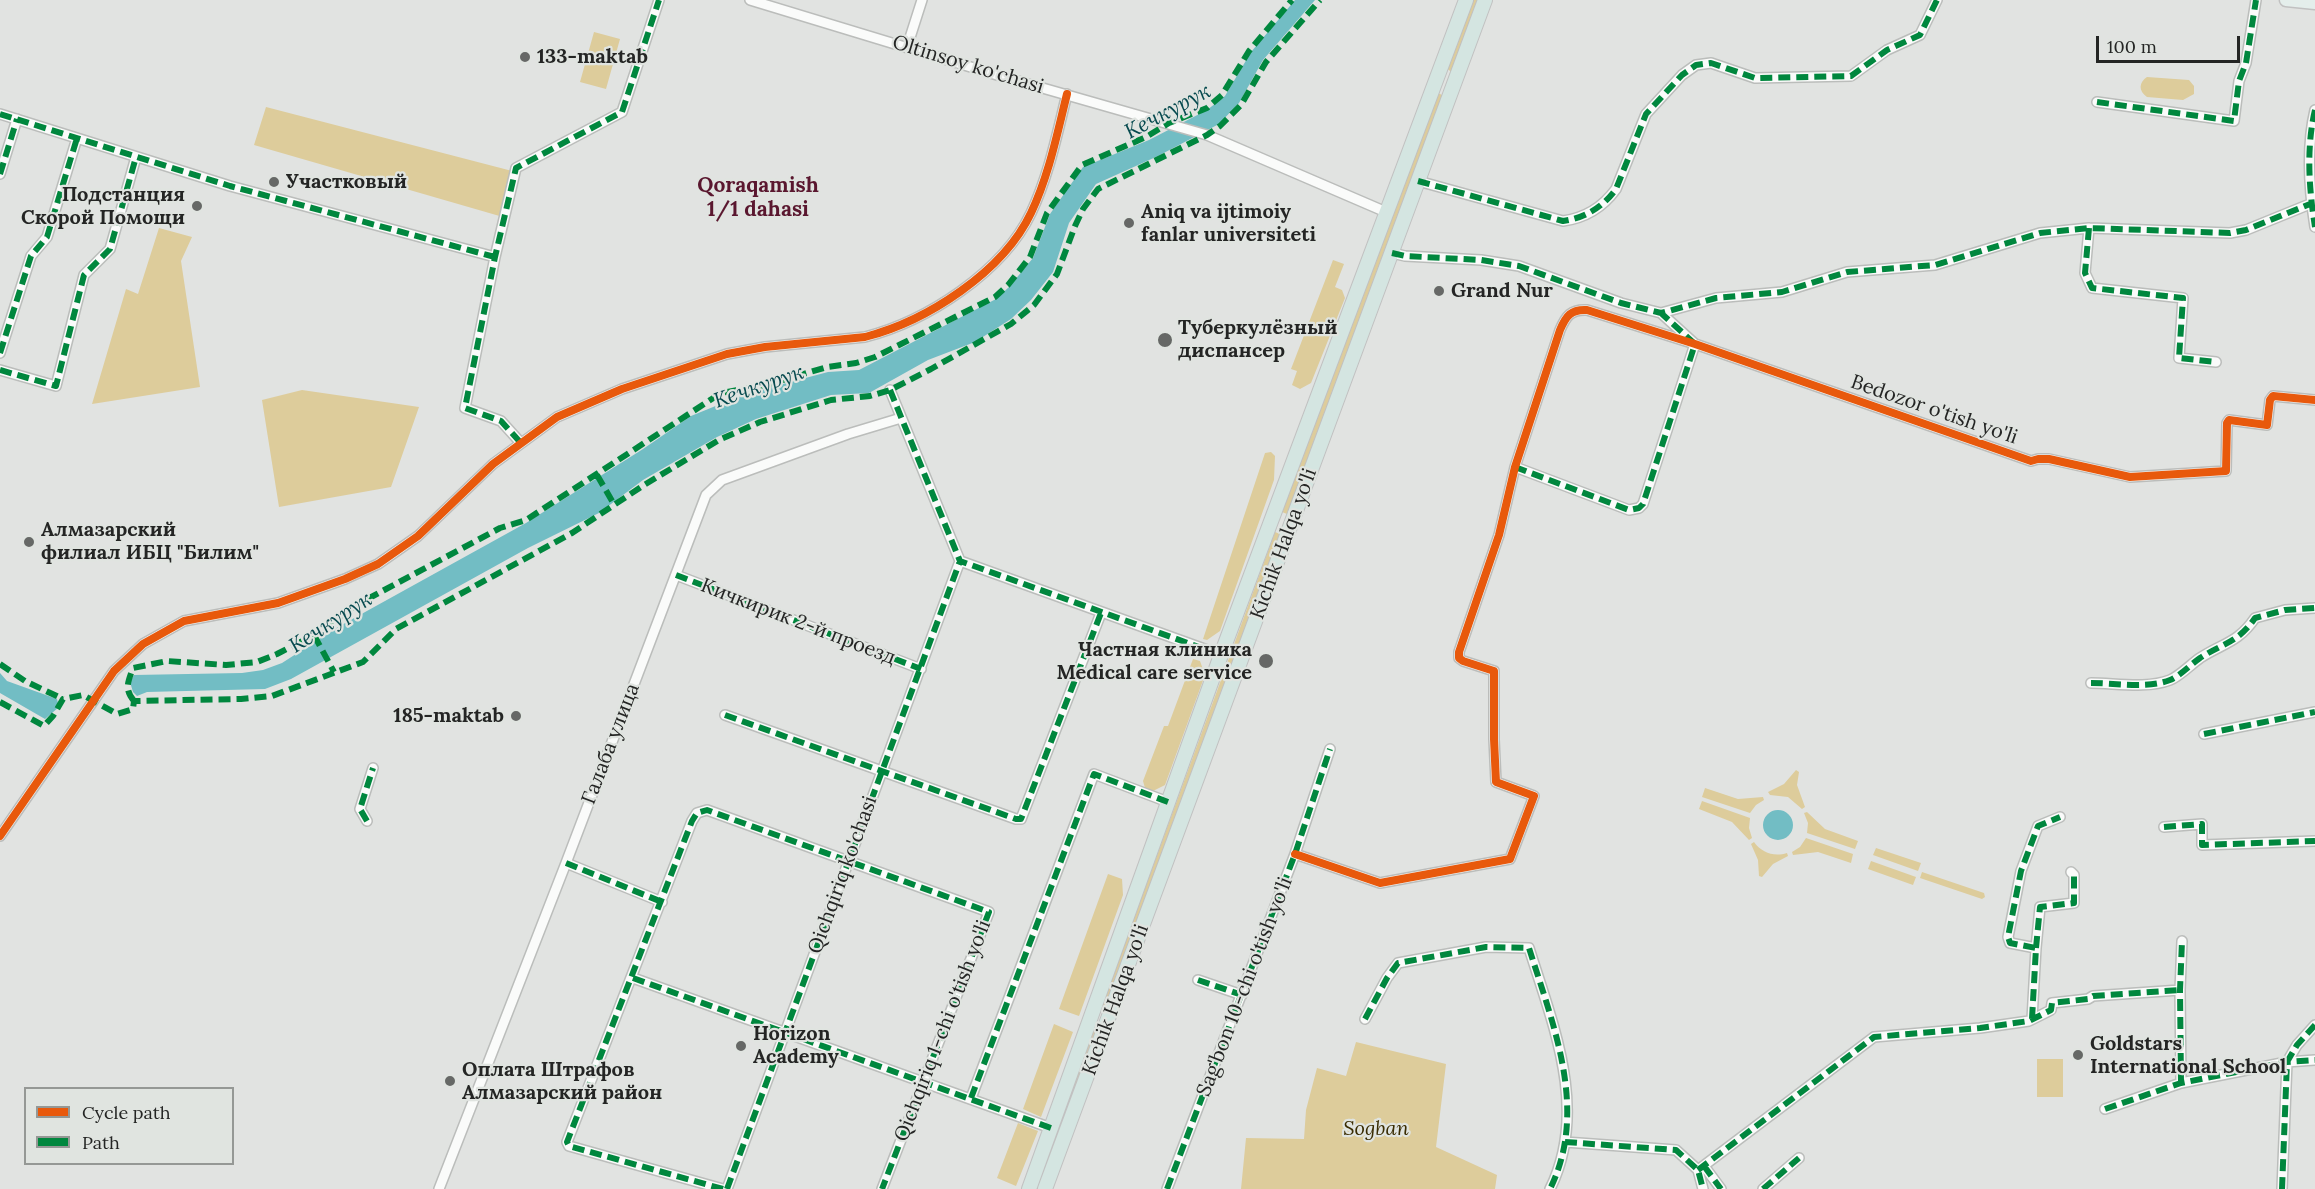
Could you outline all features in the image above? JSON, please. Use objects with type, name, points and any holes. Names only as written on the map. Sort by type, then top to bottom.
[{"type":"highway","name":"Kichik Halqa yo'li","points":[[1029,1189],[1221,655],[1466,0]]},
{"type":"highway","name":"Kichik Halqa yo'li","points":[[1046,1189],[1485,0]]},
{"type":"highway","points":[[1436,80],[1453,87]]},
{"type":"highway","points":[[1273,515],[1292,522]]},
{"type":"highway","points":[[1092,1017],[1108,1022]]},
{"type":"main road","points":[[2286,0],[2315,3]]},
{"type":"street","points":[[520,442],[501,421],[465,408],[495,257],[516,168],[622,112],[659,0]]},
{"type":"street","name":"Oltinsoy ko'chasi","points":[[750,0],[1207,135],[1386,212]]},
{"type":"street","points":[[907,47],[922,0]]},
{"type":"street","points":[[1418,181],[1563,221],[1574,220],[1594,211],[1610,197],[1616,189],[1646,114],[1682,75],[1696,64],[1711,63],[1755,78],[1851,76],[1887,50],[1920,35],[1938,0]]},
{"type":"street","points":[[2097,102],[2234,121],[2239,81],[2246,63],[2256,0]]},
{"type":"street","points":[[0,836],[124,659],[175,625],[184,621],[278,603],[345,579],[389,558],[418,536],[493,464],[520,442],[557,417],[622,389],[708,360],[765,347],[865,337],[892,328],[941,303],[988,268],[1012,244],[1024,227],[1045,181],[1067,94]]},
{"type":"street","points":[[2315,110],[2310,132],[2310,204],[2315,223]]},
{"type":"street","points":[[0,114],[230,186],[495,257]]},
{"type":"street","points":[[0,174],[17,119]]},
{"type":"street","points":[[0,354],[31,256],[47,237],[77,138]]},
{"type":"street","points":[[0,370],[56,386],[84,275],[110,249],[136,157]]},
{"type":"street","points":[[1661,313],[1716,298],[1782,292],[1847,272],[1935,265],[2040,233],[2089,228],[2230,233],[2246,230],[2310,204]]},
{"type":"street","points":[[2089,228],[2085,273],[2092,288],[2183,298],[2178,358],[2216,362]]},
{"type":"street","points":[[1295,854],[1380,883],[1510,859],[1534,796],[1496,782],[1494,671],[1463,661],[1459,658],[1459,652],[1499,535],[1515,466],[1629,510],[1639,508],[1643,504],[1695,344],[1661,313],[1621,303],[1519,266],[1481,260],[1405,256],[1392,253]]},
{"type":"street","name":"Bedozor o'tish yo'li","points":[[1515,466],[1564,320],[1575,310],[1587,310],[1695,344],[2031,461],[2049,459],[2130,477],[2226,471],[2227,423],[2229,420],[2267,425],[2270,400],[2273,396],[2315,400]]},
{"type":"street","points":[[890,390],[960,561],[1221,655]]},
{"type":"street","name":"Галаба улица","points":[[439,1189],[566,864],[706,495],[722,480],[848,434],[901,418]]},
{"type":"street","name":"Qichqiriq ko'chasi","points":[[725,1189],[960,561]]},
{"type":"street","name":"Кичкирик 2-й проезд","points":[[676,575],[921,669]]},
{"type":"street","points":[[2091,683],[2146,684],[2170,680],[2202,657],[2237,638],[2245,632],[2255,618],[2285,610],[2315,608]]},
{"type":"street","points":[[725,715],[1021,819],[1101,613]]},
{"type":"street","points":[[2204,734],[2315,712]]},
{"type":"street","name":"Sag'bon 10-chi o'tish yo'li","points":[[1167,1189],[1295,854],[1330,749]]},
{"type":"street","points":[[368,821],[360,809],[373,768]]},
{"type":"street","points":[[971,1098],[1094,774],[1168,802]]},
{"type":"street","points":[[725,1189],[569,1146],[567,1142],[697,813],[707,810],[848,861]]},
{"type":"street","points":[[2036,948],[2010,943],[2008,937],[2021,871],[2038,826],[2060,817]]},
{"type":"street","points":[[2164,827],[2202,824],[2202,845],[2315,841]]},
{"type":"street","name":"Qichqiriq 1-chi o'tish yo'li","points":[[848,861],[990,912],[882,1189]]},
{"type":"street","points":[[566,864],[662,902]]},
{"type":"street","points":[[2032,1019],[2040,907],[2074,903],[2074,875],[2071,872]]},
{"type":"street","points":[[2181,1083],[2182,942]]},
{"type":"street","points":[[1365,1019],[1387,978],[1398,963],[1486,947],[1529,948],[1561,1052],[1569,1112],[1565,1142],[1554,1183],[1550,1189]]},
{"type":"street","points":[[633,978],[1051,1128]]},
{"type":"street","points":[[1198,980],[1242,995]]},
{"type":"street","points":[[1701,1168],[1874,1037],[1980,1028],[2032,1019],[2051,1010],[2052,1003],[2088,999],[2093,996],[2180,990]]},
{"type":"street","points":[[2282,1189],[2287,1062],[2297,1045],[2315,1025]]},
{"type":"street","points":[[2105,1109],[2181,1083],[2287,1062],[2315,1060]]},
{"type":"street","points":[[1565,1142],[1676,1150],[1701,1168],[1721,1189]]},
{"type":"street","points":[[1763,1189],[1799,1158]]},
{"type":"street","points":[[1701,1168],[1703,1189]]},
{"type":"green space","points":[[1471,0],[1481,0],[1453,73],[1446,68]]},
{"type":"green space","points":[[594,32],[620,39],[606,89],[580,82]]},
{"type":"green space","points":[[2147,77],[2189,80],[2194,86],[2194,94],[2183,100],[2147,97],[2141,87],[2142,81]]},
{"type":"green space","points":[[1438,93],[1444,96],[1287,514],[1282,512]]},
{"type":"green space","points":[[266,107],[516,172],[503,217],[254,145]]},
{"type":"green space","points":[[159,228],[192,237],[181,261],[200,387],[92,404],[126,289],[138,294]]},
{"type":"green space","points":[[1333,260],[1344,264],[1335,287],[1342,290],[1345,298],[1311,383],[1300,389],[1292,385],[1297,371],[1291,369]]},
{"type":"green space","points":[[302,390],[419,407],[391,487],[279,507],[262,400]]},
{"type":"green space","points":[[1271,452],[1275,456],[1274,480],[1220,631],[1207,640],[1203,639],[1265,453]]},
{"type":"green space","points":[[1275,532],[1280,534],[1108,1008],[1102,1006]]},
{"type":"green space","points":[[1193,659],[1200,661],[1205,675],[1165,785],[1153,791],[1145,788],[1143,781],[1164,726],[1168,726]]},
{"type":"green space","points":[[1796,770],[1799,772],[1797,785],[1805,807],[1802,809],[1788,797],[1770,795],[1768,792],[1784,784]]},
{"type":"green space","points":[[1705,788],[1738,799],[1763,797],[1764,800],[1750,813],[1702,797]]},
{"type":"green space","points":[[1702,801],[1750,818],[1749,828],[1752,838],[1749,840],[1732,822],[1699,809]]},
{"type":"green space","points":[[1807,812],[1825,829],[1858,841],[1855,849],[1807,833],[1808,823],[1804,813]]},
{"type":"green space","points":[[1806,838],[1853,854],[1851,863],[1818,852],[1793,855],[1792,852],[1800,847]]},
{"type":"green space","points":[[1754,842],[1769,853],[1777,855],[1787,853],[1788,856],[1773,864],[1762,877],[1759,876],[1758,860],[1751,844]]},
{"type":"green space","points":[[1876,848],[1921,863],[1918,871],[1873,855]]},
{"type":"green space","points":[[1871,861],[1916,877],[1913,885],[1868,869]]},
{"type":"green space","points":[[1922,872],[1984,893],[1985,897],[1982,899],[1920,878]]},
{"type":"green space","points":[[1108,874],[1122,879],[1123,895],[1079,1016],[1059,1009]]},
{"type":"green space","points":[[1054,1024],[1073,1032],[1041,1117],[1023,1109]]},
{"type":"green space","points":[[1094,1024],[1101,1026],[1041,1189],[1033,1189]]},
{"type":"green space","name":"Sogban","points":[[1356,1042],[1446,1064],[1436,1147],[1497,1175],[1495,1189],[1241,1189],[1246,1138],[1304,1139],[1306,1110],[1317,1068],[1346,1076]]},
{"type":"green space","points":[[2037,1059],[2063,1059],[2063,1097],[2037,1097]]},
{"type":"green space","points":[[1018,1123],[1038,1131],[1016,1186],[997,1178]]},
{"type":"water","points":[[1295,0],[1315,0],[1263,60],[1239,103],[1219,124],[1158,156],[1096,184],[1069,223],[1053,272],[1031,300],[1011,319],[975,342],[928,360],[869,393],[831,395],[756,419],[717,437],[643,480],[599,513],[528,548],[291,679],[265,689],[147,692],[137,696],[133,692],[130,682],[134,675],[242,673],[263,670],[282,663],[338,627],[526,523],[691,416],[745,394],[828,372],[859,370],[996,299],[1033,258],[1050,214],[1083,167],[1149,140],[1207,110],[1225,96],[1251,52]]},
{"type":"water","points":[[0,673],[7,681],[57,699],[59,707],[45,719],[0,693]]},
{"type":"water","points":[[1778,810],[1788,815],[1793,825],[1788,835],[1778,840],[1768,835],[1763,825],[1768,815]]},
{"type":"marked path","points":[[520,442],[501,421],[465,408],[495,257],[516,168],[622,112],[659,0]]},
{"type":"marked path","points":[[134,701],[128,689],[128,681],[133,668],[167,661],[226,665],[257,662],[277,654],[314,635],[360,603],[500,528],[526,520],[721,393],[766,385],[827,367],[856,363],[875,357],[995,297],[1008,285],[1030,257],[1047,213],[1082,165],[1146,137],[1169,123],[1207,108],[1222,95],[1249,51],[1292,0]]},
{"type":"marked path","points":[[0,702],[44,726],[63,699],[83,695],[117,714],[133,709],[134,701],[241,699],[272,696],[363,662],[396,629],[572,533],[644,485],[719,440],[760,422],[831,400],[870,396],[890,390],[931,369],[1011,324],[1034,305],[1057,274],[1083,209],[1098,189],[1207,135],[1220,126],[1241,105],[1266,62],[1320,0]]},
{"type":"marked path","points":[[1418,181],[1563,221],[1579,217],[1599,206],[1616,189],[1646,114],[1682,75],[1696,65],[1711,63],[1755,78],[1851,76],[1887,50],[1920,35],[1937,0]]},
{"type":"marked path","points":[[2097,102],[2234,121],[2239,81],[2246,63],[2256,0]]},
{"type":"marked path","points":[[2315,110],[2310,139],[2309,168],[2315,227]]},
{"type":"marked path","points":[[0,114],[230,186],[495,257]]},
{"type":"marked path","points":[[0,174],[17,119]]},
{"type":"marked path","points":[[0,353],[31,256],[47,237],[77,138]]},
{"type":"marked path","points":[[0,370],[56,386],[84,275],[110,249],[136,157]]},
{"type":"marked path","points":[[1392,253],[1405,256],[1481,260],[1519,266],[1621,303],[1661,313],[1716,298],[1782,292],[1847,272],[1935,265],[2040,233],[2089,228],[2230,233],[2246,230],[2310,204]]},
{"type":"marked path","points":[[2089,228],[2085,273],[2092,288],[2183,298],[2179,358],[2216,362]]},
{"type":"marked path","points":[[1515,467],[1629,510],[1639,508],[1643,504],[1695,344],[1661,313]]},
{"type":"marked path","points":[[890,390],[960,561],[1221,655]]},
{"type":"marked path","points":[[597,475],[615,506]]},
{"type":"marked path","points":[[727,1189],[960,561]]},
{"type":"marked path","points":[[676,575],[921,669]]},
{"type":"marked path","points":[[2091,683],[2141,685],[2170,680],[2200,658],[2236,638],[2255,618],[2285,610],[2315,608]]},
{"type":"marked path","points":[[725,715],[1021,819],[1101,613]]},
{"type":"marked path","points":[[314,635],[334,672]]},
{"type":"marked path","points":[[0,664],[25,681],[63,699]]},
{"type":"marked path","points":[[2204,734],[2315,712]]},
{"type":"marked path","points":[[1167,1189],[1295,854],[1330,749]]},
{"type":"marked path","points":[[367,821],[360,809],[373,768]]},
{"type":"marked path","points":[[971,1098],[1094,774],[1168,802]]},
{"type":"marked path","points":[[723,1189],[569,1146],[567,1142],[692,821],[697,813],[707,810],[989,912],[882,1189]]},
{"type":"marked path","points":[[2032,1019],[2036,948],[2010,943],[2008,937],[2021,871],[2038,826],[2060,817]]},
{"type":"marked path","points":[[2164,827],[2202,824],[2202,845],[2315,841]]},
{"type":"marked path","points":[[566,863],[662,902]]},
{"type":"marked path","points":[[2036,948],[2040,907],[2074,903],[2074,875],[2071,872]]},
{"type":"marked path","points":[[2181,1083],[2182,941]]},
{"type":"marked path","points":[[1365,1019],[1387,978],[1398,963],[1486,947],[1529,948],[1556,1037],[1567,1098],[1567,1129],[1561,1159],[1550,1189]]},
{"type":"marked path","points":[[633,978],[1051,1128]]},
{"type":"marked path","points":[[1198,980],[1242,995]]},
{"type":"marked path","points":[[1698,1170],[1874,1037],[1980,1028],[2029,1021],[2051,1010],[2052,1003],[2088,999],[2093,996],[2180,990]]},
{"type":"marked path","points":[[2282,1189],[2287,1062],[2297,1045],[2315,1025]]},
{"type":"marked path","points":[[2105,1109],[2181,1083],[2287,1062],[2315,1060]]},
{"type":"marked path","points":[[1565,1142],[1676,1150],[1698,1170],[1703,1189]]},
{"type":"marked path","points":[[1763,1189],[1799,1158]]},
{"type":"marked path","points":[[1704,1166],[1721,1189]]},
{"type":"cycle path","points":[[0,836],[114,671],[143,644],[184,621],[278,603],[345,579],[378,564],[418,536],[493,464],[557,417],[622,389],[727,354],[765,347],[865,337],[913,319],[961,291],[1002,255],[1018,235],[1031,213],[1048,169],[1067,94]]},
{"type":"cycle path","points":[[1295,854],[1380,883],[1510,859],[1534,796],[1496,782],[1494,671],[1463,661],[1459,658],[1459,652],[1499,535],[1515,467],[1560,330],[1567,317],[1573,312],[1587,310],[1695,344],[2031,461],[2049,459],[2130,477],[2226,471],[2227,423],[2229,420],[2267,425],[2270,400],[2273,396],[2315,400]]},
{"type":"place","name":"133-maktab","points":[[525,57]]},
{"type":"place","name":"Участковый","points":[[274,182]]},
{"type":"place","name":"Подстанция Скорой Помощи","points":[[197,206]]},
{"type":"place","name":"Aniq va ijtimoiy fanlar universiteti","points":[[1129,223]]},
{"type":"place","name":"Grand Nur","points":[[1439,291]]},
{"type":"place","name":"Туберкулёзный диспансер","points":[[1165,340]]},
{"type":"place","name":"Алмазарский филиал ИБЦ \"Билим\"","points":[[29,542]]},
{"type":"place","name":"Частная клиника Medical care service","points":[[1266,661]]},
{"type":"place","name":"185-maktab","points":[[516,716]]},
{"type":"place","name":"Horizon Academy","points":[[741,1046]]},
{"type":"place","name":"Goldstars International School","points":[[2078,1055]]},
{"type":"place","name":"Оплата Штрафов Aлмазарский район","points":[[450,1081]]},
{"type":"district","name":"Qoraqamish 1/1 dahasi","points":[[758,198]]},
{"type":"water label","name":"Кечкурук","points":[[1168,112]]},
{"type":"water label","name":"Кечкурук","points":[[759,387]]},
{"type":"water label","name":"Кечкурук","points":[[331,623]]}]
